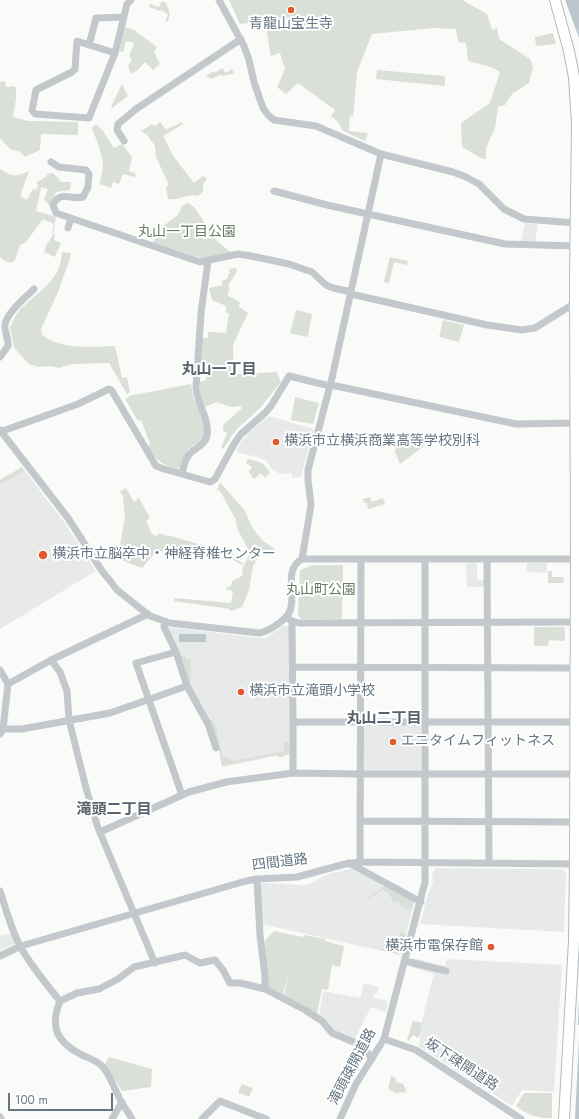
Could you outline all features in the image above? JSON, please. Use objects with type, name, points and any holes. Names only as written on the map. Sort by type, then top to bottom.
[{"type":"highway","points":[[555,0],[569,51],[576,96],[577,123],[577,268],[575,303],[577,724],[575,774],[574,941],[564,1119]]},
{"type":"street","points":[[115,53],[77,41],[76,69],[36,90],[32,110],[35,114],[89,118],[115,53],[127,4],[131,0]]},
{"type":"street","points":[[218,0],[240,39],[249,60],[263,108],[274,120],[316,126],[381,154],[453,172],[479,184],[504,209],[524,219],[576,223]]},
{"type":"street","points":[[90,45],[96,18],[124,17]]},
{"type":"street","points":[[124,141],[117,130],[118,124],[136,109],[240,39]]},
{"type":"street","points":[[302,559],[310,505],[308,470],[330,386],[381,154]]},
{"type":"street","points":[[51,162],[59,167],[86,170],[88,172],[88,187],[83,197],[60,196],[56,199],[53,205],[56,212],[71,219],[200,262],[238,254],[289,264],[312,272],[326,285],[333,288],[347,290],[351,294],[487,325],[522,330],[534,328],[575,303]]},
{"type":"street","points":[[274,191],[327,205],[505,244],[576,246]]},
{"type":"street","points":[[68,228],[71,219]]},
{"type":"street","points":[[182,474],[188,456],[203,443],[206,437],[206,423],[197,396],[196,388],[201,313],[208,261]]},
{"type":"street","points":[[0,357],[8,346],[5,328],[6,322],[18,305],[34,289]]},
{"type":"street","points":[[289,619],[268,632],[259,633],[165,622],[154,618],[117,590],[102,571],[68,518],[0,431],[78,404],[109,389],[112,391],[156,466],[210,482],[215,479],[238,439],[249,426],[271,406],[289,376],[330,386],[336,386],[516,424],[576,423]]},
{"type":"street","points":[[292,773],[294,722],[293,667],[289,619],[292,607],[292,571],[294,565],[302,559],[576,559]]},
{"type":"street","points":[[487,559],[489,864]]},
{"type":"street","points":[[360,862],[361,560]]},
{"type":"street","name":"滝頭疎開道路","points":[[340,1119],[356,1084],[384,1039],[425,882],[425,560]]},
{"type":"street","points":[[8,684],[51,660],[148,614]]},
{"type":"street","points":[[289,619],[299,623],[576,622]]},
{"type":"street","points":[[165,622],[164,627],[176,652],[187,686],[208,724],[216,748]]},
{"type":"street","points":[[176,652],[136,663],[182,795]]},
{"type":"street","points":[[51,660],[60,672],[67,691],[69,720],[86,788],[100,832],[155,963]]},
{"type":"street","points":[[293,667],[576,668]]},
{"type":"street","points":[[0,670],[8,684],[2,731],[22,729],[110,713],[187,686]]},
{"type":"street","points":[[294,722],[567,722],[577,724]]},
{"type":"street","points":[[100,832],[182,795],[226,782],[292,773],[575,774]]},
{"type":"street","points":[[360,821],[425,820],[575,822]]},
{"type":"street","points":[[349,863],[421,902]]},
{"type":"street","name":"四間道路","points":[[0,956],[21,946],[257,879],[297,877],[349,863],[575,864]]},
{"type":"street","points":[[257,879],[265,989]]},
{"type":"street","points":[[0,891],[12,927],[21,946],[40,976],[60,1001]]},
{"type":"street","points":[[132,1119],[103,1067],[94,1060],[74,1050],[59,1036],[55,1028],[54,1019],[60,1001],[77,993],[99,989],[118,979],[134,967],[185,956],[200,962],[215,960],[223,970],[230,984],[240,983],[265,989],[305,1010],[322,1021],[332,1033],[362,1046],[372,1059]]},
{"type":"street","points":[[405,961],[446,971]]},
{"type":"street","name":"坂下疎開道路","points":[[384,1039],[416,1050],[521,1119]]},
{"type":"street","points":[[202,1119],[220,1101],[266,1119]]},
{"type":"street","points":[[112,1119],[122,1102]]},
{"type":"shaded area","points":[[565,0],[579,0],[579,38]]},
{"type":"shaded area","points":[[525,223],[538,224],[535,243],[521,242]]},
{"type":"shaded area","name":"横浜市立横浜商業高等学校別科","points":[[269,416],[314,429],[301,477],[293,478],[291,473],[280,474],[271,468],[266,460],[238,453],[236,450],[247,434]]},
{"type":"shaded area","name":"横浜市立脳卒中・神経脊椎センター","points":[[25,471],[64,522],[96,571],[0,629],[0,485]]},
{"type":"shaded area","points":[[466,563],[477,563],[477,580],[485,580],[485,587],[467,587]]},
{"type":"shaded area","points":[[527,563],[547,563],[547,573],[526,572]]},
{"type":"shaded area","name":"横浜市立滝頭小学校","points":[[283,626],[289,626],[290,634],[288,667],[290,668],[290,754],[283,756],[282,758],[276,756],[222,767],[218,745],[187,682],[168,627],[266,638]]},
{"type":"shaded area","points":[[179,634],[206,634],[206,642],[179,642]]},
{"type":"shaded area","points":[[365,725],[421,726],[420,771],[365,771],[363,769],[363,727]]},
{"type":"shaded area","points":[[354,868],[415,900],[401,955],[261,924],[260,883],[307,885],[328,874]]},
{"type":"shaded area","points":[[437,868],[562,869],[566,872],[564,932],[420,924],[428,894],[433,883],[432,873]]},
{"type":"shaded area","points":[[11,933],[16,943],[0,951],[0,936]]},
{"type":"shaded area","points":[[413,958],[445,966],[447,959],[562,965],[554,1092],[522,1090],[512,1106],[419,1046],[422,1020],[434,974],[411,967]]},
{"type":"shaded area","points":[[364,983],[379,987],[377,994],[374,994],[373,997],[388,1001],[386,1012],[371,1007],[354,1040],[333,1030],[319,1016],[323,991],[360,998]]},
{"type":"shaded area","points":[[579,999],[579,1119],[573,1119]]},
{"type":"green space","points":[[229,0],[462,0],[487,14],[492,30],[497,28],[499,39],[530,59],[533,67],[529,83],[512,94],[505,105],[498,107],[495,128],[486,148],[486,159],[483,159],[462,147],[461,123],[490,103],[500,72],[491,67],[468,61],[466,43],[458,42],[456,29],[435,28],[372,34],[357,72],[353,117],[350,116],[349,131],[368,133],[365,141],[343,131],[338,122],[331,116],[335,110],[298,83],[286,94],[277,87],[285,69],[280,53],[271,56],[265,21],[240,24]]},
{"type":"green space","points":[[161,2],[165,2],[169,10],[170,14],[167,22],[165,21],[168,15],[162,10],[160,11],[149,7],[150,4],[159,7]]},
{"type":"green space","points":[[125,27],[134,30],[157,47],[154,52],[160,64],[153,70],[145,62],[138,70],[131,74],[128,66],[132,59],[129,57],[134,43],[126,41],[123,52],[119,51]]},
{"type":"green space","points":[[553,33],[556,44],[536,46],[535,37]]},
{"type":"green space","points":[[222,68],[226,73],[232,69],[234,73],[224,76],[220,75],[211,79],[206,75],[216,72]]},
{"type":"green space","points":[[377,70],[445,76],[445,86],[376,79]]},
{"type":"green space","points":[[5,81],[6,87],[14,86],[16,88],[13,117],[28,121],[78,122],[78,135],[41,134],[40,150],[25,157],[20,152],[10,149],[0,138],[0,82]]},
{"type":"green space","points":[[122,84],[128,96],[112,108],[111,107]]},
{"type":"green space","points":[[160,122],[166,130],[182,122],[183,124],[163,136],[174,157],[194,183],[203,176],[207,179],[203,184],[203,192],[198,196],[190,195],[176,199],[168,199],[166,187],[169,185],[156,157],[155,146],[147,135],[141,131],[152,124],[155,126]]},
{"type":"green space","points":[[96,124],[103,131],[114,148],[122,144],[132,157],[129,171],[136,174],[135,177],[123,174],[119,184],[113,182],[111,188],[99,184],[102,176],[103,162],[92,128]]},
{"type":"green space","points":[[0,169],[8,174],[14,175],[29,171],[20,196],[27,200],[33,189],[36,190],[38,186],[37,182],[47,176],[47,174],[53,173],[61,182],[71,182],[70,190],[56,192],[51,206],[44,200],[48,189],[41,187],[36,211],[56,217],[53,234],[55,235],[54,240],[61,243],[55,257],[44,252],[53,235],[52,232],[54,224],[43,219],[26,242],[20,245],[15,260],[11,263],[0,257]]},
{"type":"green space","name":"丸山一丁目公園","points":[[188,203],[195,208],[216,240],[230,252],[207,260],[153,243],[156,231],[178,215],[182,206]]},
{"type":"green space","points":[[62,252],[71,253],[70,258],[58,292],[41,329],[42,335],[50,340],[68,345],[87,347],[115,346],[122,378],[127,377],[130,392],[127,394],[109,363],[73,364],[59,368],[51,366],[38,367],[29,364],[14,348],[10,327],[15,317],[26,304],[53,279],[61,262]]},
{"type":"green space","points":[[390,257],[408,261],[407,265],[394,262],[389,283],[384,282]]},
{"type":"green space","points":[[236,268],[237,271],[228,286],[230,288],[227,295],[240,302],[239,307],[248,313],[233,345],[234,374],[277,372],[281,382],[260,408],[236,430],[223,449],[221,448],[227,433],[223,431],[223,425],[242,408],[240,406],[232,407],[216,402],[205,407],[200,394],[200,382],[206,380],[205,362],[201,362],[202,338],[208,338],[208,332],[226,333],[229,313],[226,313],[226,306],[212,300],[209,288],[222,285],[222,281],[228,278],[230,273],[229,269]]},
{"type":"green space","points":[[296,310],[312,314],[308,337],[290,333]]},
{"type":"green space","points":[[443,320],[464,325],[459,342],[439,337]]},
{"type":"green space","points":[[191,384],[193,396],[204,423],[205,433],[202,440],[188,450],[181,465],[177,469],[166,465],[154,456],[148,446],[150,444],[141,420],[138,421],[125,399],[129,397],[128,396]]},
{"type":"green space","points":[[295,397],[319,403],[313,424],[291,420]]},
{"type":"green space","points":[[398,437],[425,443],[424,446],[400,464],[395,452]]},
{"type":"green space","points":[[248,459],[262,463],[270,472],[265,478],[261,473],[254,479],[249,472],[252,467],[246,463]]},
{"type":"green space","points":[[22,467],[25,471],[0,485],[0,480]]},
{"type":"green space","points":[[220,482],[245,511],[257,534],[263,541],[275,549],[260,554],[253,566],[249,590],[242,607],[230,611],[230,609],[174,601],[175,598],[231,603],[233,591],[225,589],[231,586],[232,581],[242,576],[243,567],[250,553],[237,528],[236,520],[220,491],[217,490]]},
{"type":"green space","points":[[126,488],[134,502],[139,498],[150,518],[146,521],[152,534],[157,536],[159,533],[234,554],[233,557],[244,564],[242,565],[222,554],[204,552],[201,555],[187,550],[181,556],[161,551],[159,554],[154,554],[142,568],[116,558],[114,545],[120,545],[125,517],[123,495],[119,492]]},
{"type":"green space","points":[[370,497],[372,502],[383,498],[385,504],[368,509],[367,503],[364,503],[363,499]]},
{"type":"green space","name":"丸山町公園","points":[[312,565],[343,565],[342,619],[300,618],[298,614],[300,570]]},
{"type":"green space","points":[[548,571],[552,571],[552,577],[564,577],[563,583],[548,583]]},
{"type":"green space","points":[[534,627],[564,627],[565,641],[549,640],[548,646],[534,646]]},
{"type":"green space","points":[[186,656],[186,659],[191,659],[190,686],[180,657]]},
{"type":"green space","points":[[212,720],[216,726],[222,755],[233,761],[284,751],[284,742],[289,742],[289,754],[282,757],[276,755],[222,766],[218,745],[210,721]]},
{"type":"green space","points":[[386,885],[414,899],[411,910],[403,908],[398,901],[394,903],[388,892],[386,893],[384,889],[367,900],[366,899]]},
{"type":"green space","points":[[274,931],[303,937],[304,935],[325,939],[325,941],[344,946],[340,967],[332,965],[328,990],[322,989],[317,1014],[284,997],[289,968],[283,995],[267,987],[265,940]]},
{"type":"green space","points":[[400,932],[405,933],[399,954],[380,950],[388,945],[392,945],[393,939],[397,940]]},
{"type":"green space","points":[[413,1021],[422,1023],[420,1035],[418,1038],[413,1035],[409,1041],[407,1040]]},
{"type":"green space","points":[[109,1057],[152,1069],[151,1087],[122,1091],[105,1064]]},
{"type":"green space","points":[[391,1076],[396,1078],[396,1082],[404,1084],[404,1087],[406,1088],[405,1093],[400,1092],[397,1094],[388,1089]]},
{"type":"green space","points":[[242,1084],[253,1088],[249,1097],[239,1093]]},
{"type":"green space","points":[[524,1093],[552,1093],[552,1118],[542,1118],[532,1115],[516,1106]]},
{"type":"pier","points":[[577,1025],[579,1025],[579,1039],[575,1119],[572,1119]]},
{"type":"place","name":"青龍山宝生寺","points":[[291,10]]},
{"type":"place","name":"横浜市立横浜商業高等学校別科","points":[[276,442]]},
{"type":"place","name":"横浜市立脳卒中・神経脊椎センター","points":[[43,555]]},
{"type":"place","name":"横浜市立滝頭小学校","points":[[241,692]]},
{"type":"place","name":"エニタイムフィットネス","points":[[393,742]]},
{"type":"place","name":"横浜市電保存館","points":[[491,947]]},
{"type":"district","name":"丸山一丁目","points":[[219,370]]},
{"type":"district","name":"丸山二丁目","points":[[384,719]]},
{"type":"district","name":"滝頭二丁目","points":[[114,810]]}]
